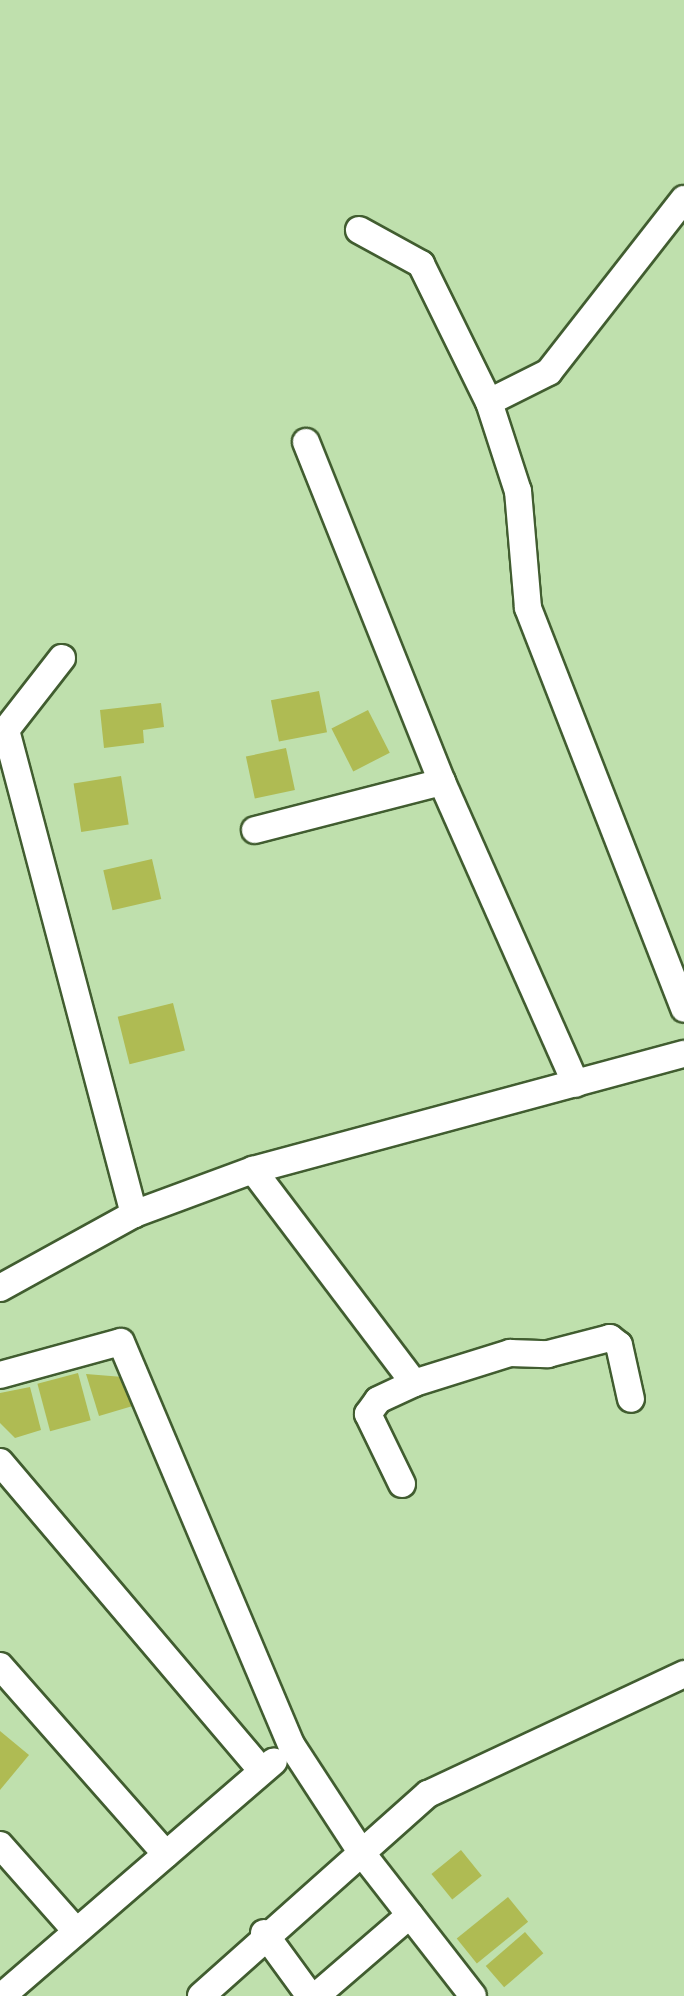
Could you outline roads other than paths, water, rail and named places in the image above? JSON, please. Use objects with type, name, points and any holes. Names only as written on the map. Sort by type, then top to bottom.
[{"type":"street","points":[[489,402],[550,372],[684,199]]},
{"type":"street","points":[[359,230],[421,264],[489,402],[518,491],[528,608],[684,1009]]},
{"type":"street","points":[[306,442],[442,782],[576,1084]]},
{"type":"street","points":[[62,658],[6,730],[134,1214]]},
{"type":"street","points":[[255,830],[442,782]]},
{"type":"street","points":[[0,1288],[134,1214],[253,1170],[684,1054]]},
{"type":"street","points":[[253,1170],[414,1383]]},
{"type":"street","points":[[402,1484],[369,1406],[414,1383],[510,1353],[548,1354],[610,1338],[619,1345],[631,1399]]},
{"type":"street","points":[[0,1374],[121,1342],[292,1746],[361,1852],[473,1996]]},
{"type":"street","points":[[0,1462],[262,1771]]},
{"type":"street","points":[[0,1666],[166,1854]]},
{"type":"street","points":[[201,1996],[264,1933],[457,1777],[684,1674]]},
{"type":"street","points":[[2,1996],[292,1746]]},
{"type":"street","points":[[0,1845],[76,1931]]},
{"type":"street","points":[[316,1996],[410,1915]]},
{"type":"street","points":[[264,1933],[310,1996]]}]
